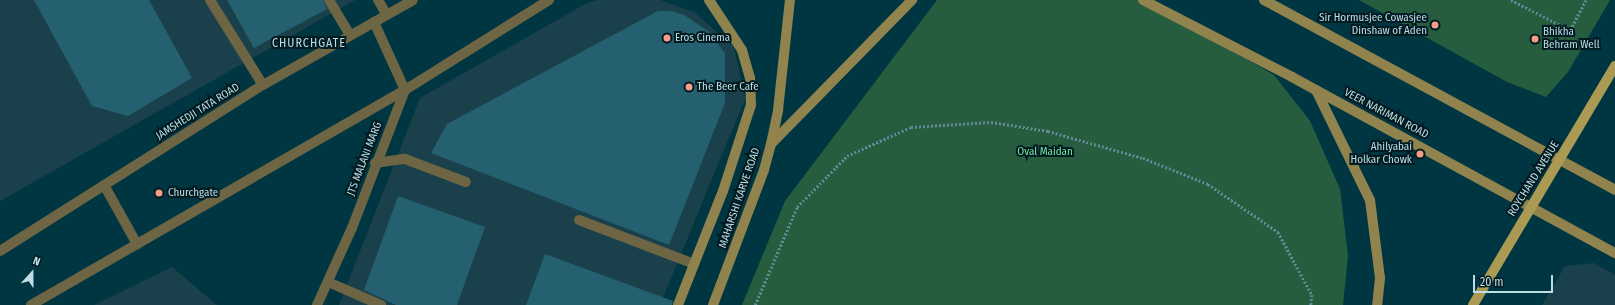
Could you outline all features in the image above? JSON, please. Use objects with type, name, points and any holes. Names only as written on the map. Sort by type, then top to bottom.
[{"type":"main road","name":"MAHARSHI KARVE ROAD","points":[[678,305],[723,191],[751,105],[750,78],[742,50],[709,0]]},
{"type":"main road","name":"MAHARSHI KARVE ROAD","points":[[713,305],[761,177],[771,144],[778,110],[790,0]]},
{"type":"main road","points":[[771,144],[912,0]]},
{"type":"main road","name":"VEER NARIMAN ROAD","points":[[1143,0],[1316,90],[1532,206],[1615,253]]},
{"type":"main road","points":[[1264,0],[1615,190]]},
{"type":"main road","name":"ROYCHAND AVENUE","points":[[1473,305],[1561,160],[1615,66]]},
{"type":"main road","points":[[1316,90],[1370,200],[1380,278],[1377,305]]},
{"type":"street","points":[[210,0],[263,85]]},
{"type":"street","points":[[329,0],[350,36]]},
{"type":"street","points":[[378,0],[387,15]]},
{"type":"street","name":"JAMSHEDJI TATA ROAD","points":[[0,251],[263,85],[413,0]]},
{"type":"street","points":[[31,305],[405,90],[549,0]]},
{"type":"street","points":[[374,22],[405,90]]},
{"type":"street","name":"JTS MALANI MARG","points":[[317,305],[352,228],[375,163],[405,90]]},
{"type":"street","points":[[375,163],[405,159],[466,182]]},
{"type":"street","points":[[104,185],[137,244]]},
{"type":"street","points":[[579,220],[694,264]]},
{"type":"street","points":[[328,282],[381,305]]},
{"type":"path","points":[[1511,0],[1570,30],[1586,0]]},
{"type":"path","points":[[755,305],[797,207],[847,156],[912,127],[991,122],[1048,131],[1143,158],[1208,184],[1278,232],[1312,295],[1311,305]]},
{"type":"shaded area","points":[[0,0],[355,0],[0,201]]},
{"type":"shaded area","points":[[597,0],[660,0],[694,12],[734,47],[745,99],[660,305],[339,305],[420,98],[587,3]]},
{"type":"shaded area","points":[[1594,263],[1615,275],[1615,305],[1542,305],[1565,266]]},
{"type":"shaded area","points":[[172,267],[217,305],[94,305]]},
{"type":"green space","name":"Oval Maidan","points":[[937,0],[1142,0],[1274,75],[1310,121],[1340,189],[1348,256],[1343,305],[742,305],[785,201]]},
{"type":"green space","points":[[1359,0],[1610,0],[1568,72],[1546,97],[1507,82]]},
{"type":"building","points":[[34,0],[149,0],[192,78],[128,116],[92,106]]},
{"type":"building","points":[[227,0],[323,0],[327,9],[254,48]]},
{"type":"building","points":[[658,11],[671,11],[684,15],[708,31],[725,53],[725,103],[669,245],[431,153],[447,124]]},
{"type":"building","points":[[398,196],[485,227],[457,305],[396,305],[364,290]]},
{"type":"building","points":[[545,254],[673,301],[672,305],[526,305]]},
{"type":"place","name":"Sir Hormusjee Cowasjee Dinshaw of Aden","points":[[1435,25]]},
{"type":"place","name":"Eros Cinema","points":[[667,38]]},
{"type":"place","name":"Bhikha Behram Well","points":[[1535,39]]},
{"type":"place","name":"The Beer Cafe","points":[[689,87]]},
{"type":"place","name":"Ahilyabai Holkar Chowk","points":[[1420,154]]},
{"type":"place","name":"Churchgate","points":[[159,193]]},
{"type":"district","name":"CHURCHGATE","points":[[309,44]]}]
